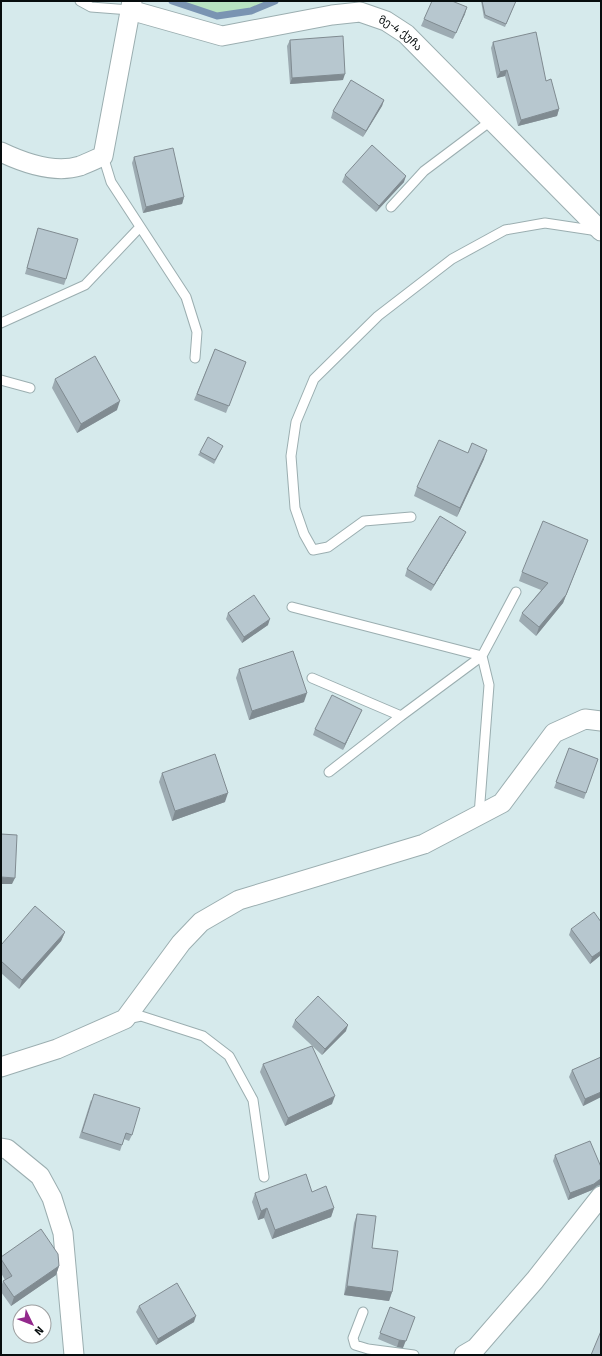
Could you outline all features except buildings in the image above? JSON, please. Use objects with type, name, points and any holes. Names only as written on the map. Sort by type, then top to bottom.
[{"type":"street","name":"მე-4 ქუჩა","points":[[131,6],[222,36],[332,15],[360,12],[386,21],[406,34],[601,232]]},
{"type":"street","points":[[1,152],[20,161],[52,169],[79,166],[103,156],[131,6]]},
{"type":"street","points":[[1,1067],[57,1049],[125,1019],[181,943],[201,922],[239,900],[424,844],[502,803],[554,733],[585,720],[601,721]]},
{"type":"street","points":[[1,1148],[7,1149],[40,1176],[52,1198],[63,1233],[74,1355]]},
{"type":"street","points":[[464,1355],[476,1348],[530,1286],[601,1196]]},
{"type":"lane","points":[[80,1],[91,7],[131,6]]},
{"type":"lane","points":[[391,207],[424,170],[492,120]]},
{"type":"lane","points":[[103,156],[111,182],[186,297],[197,332],[195,358]]},
{"type":"lane","points":[[411,517],[364,521],[328,547],[312,550],[304,534],[295,508],[291,456],[296,422],[314,379],[378,316],[452,259],[505,230],[545,223],[601,232]]},
{"type":"lane","points":[[1,323],[85,284],[140,227]]},
{"type":"lane","points":[[1,380],[30,388]]},
{"type":"lane","points":[[329,772],[482,656],[516,592]]},
{"type":"lane","points":[[292,607],[482,656]]},
{"type":"lane","points":[[479,815],[489,685],[482,656]]},
{"type":"lane","points":[[312,678],[401,716]]},
{"type":"lane","points":[[125,1019],[142,1016],[203,1036],[228,1056],[253,1100],[264,1177]]},
{"type":"lane","points":[[363,1312],[353,1338],[355,1345],[368,1350],[414,1355]]},
{"type":"green space","points":[[171,1],[275,1],[251,11],[217,16]]},
{"type":"waterway","points":[[172,1],[217,16],[251,11],[275,1]]}]
